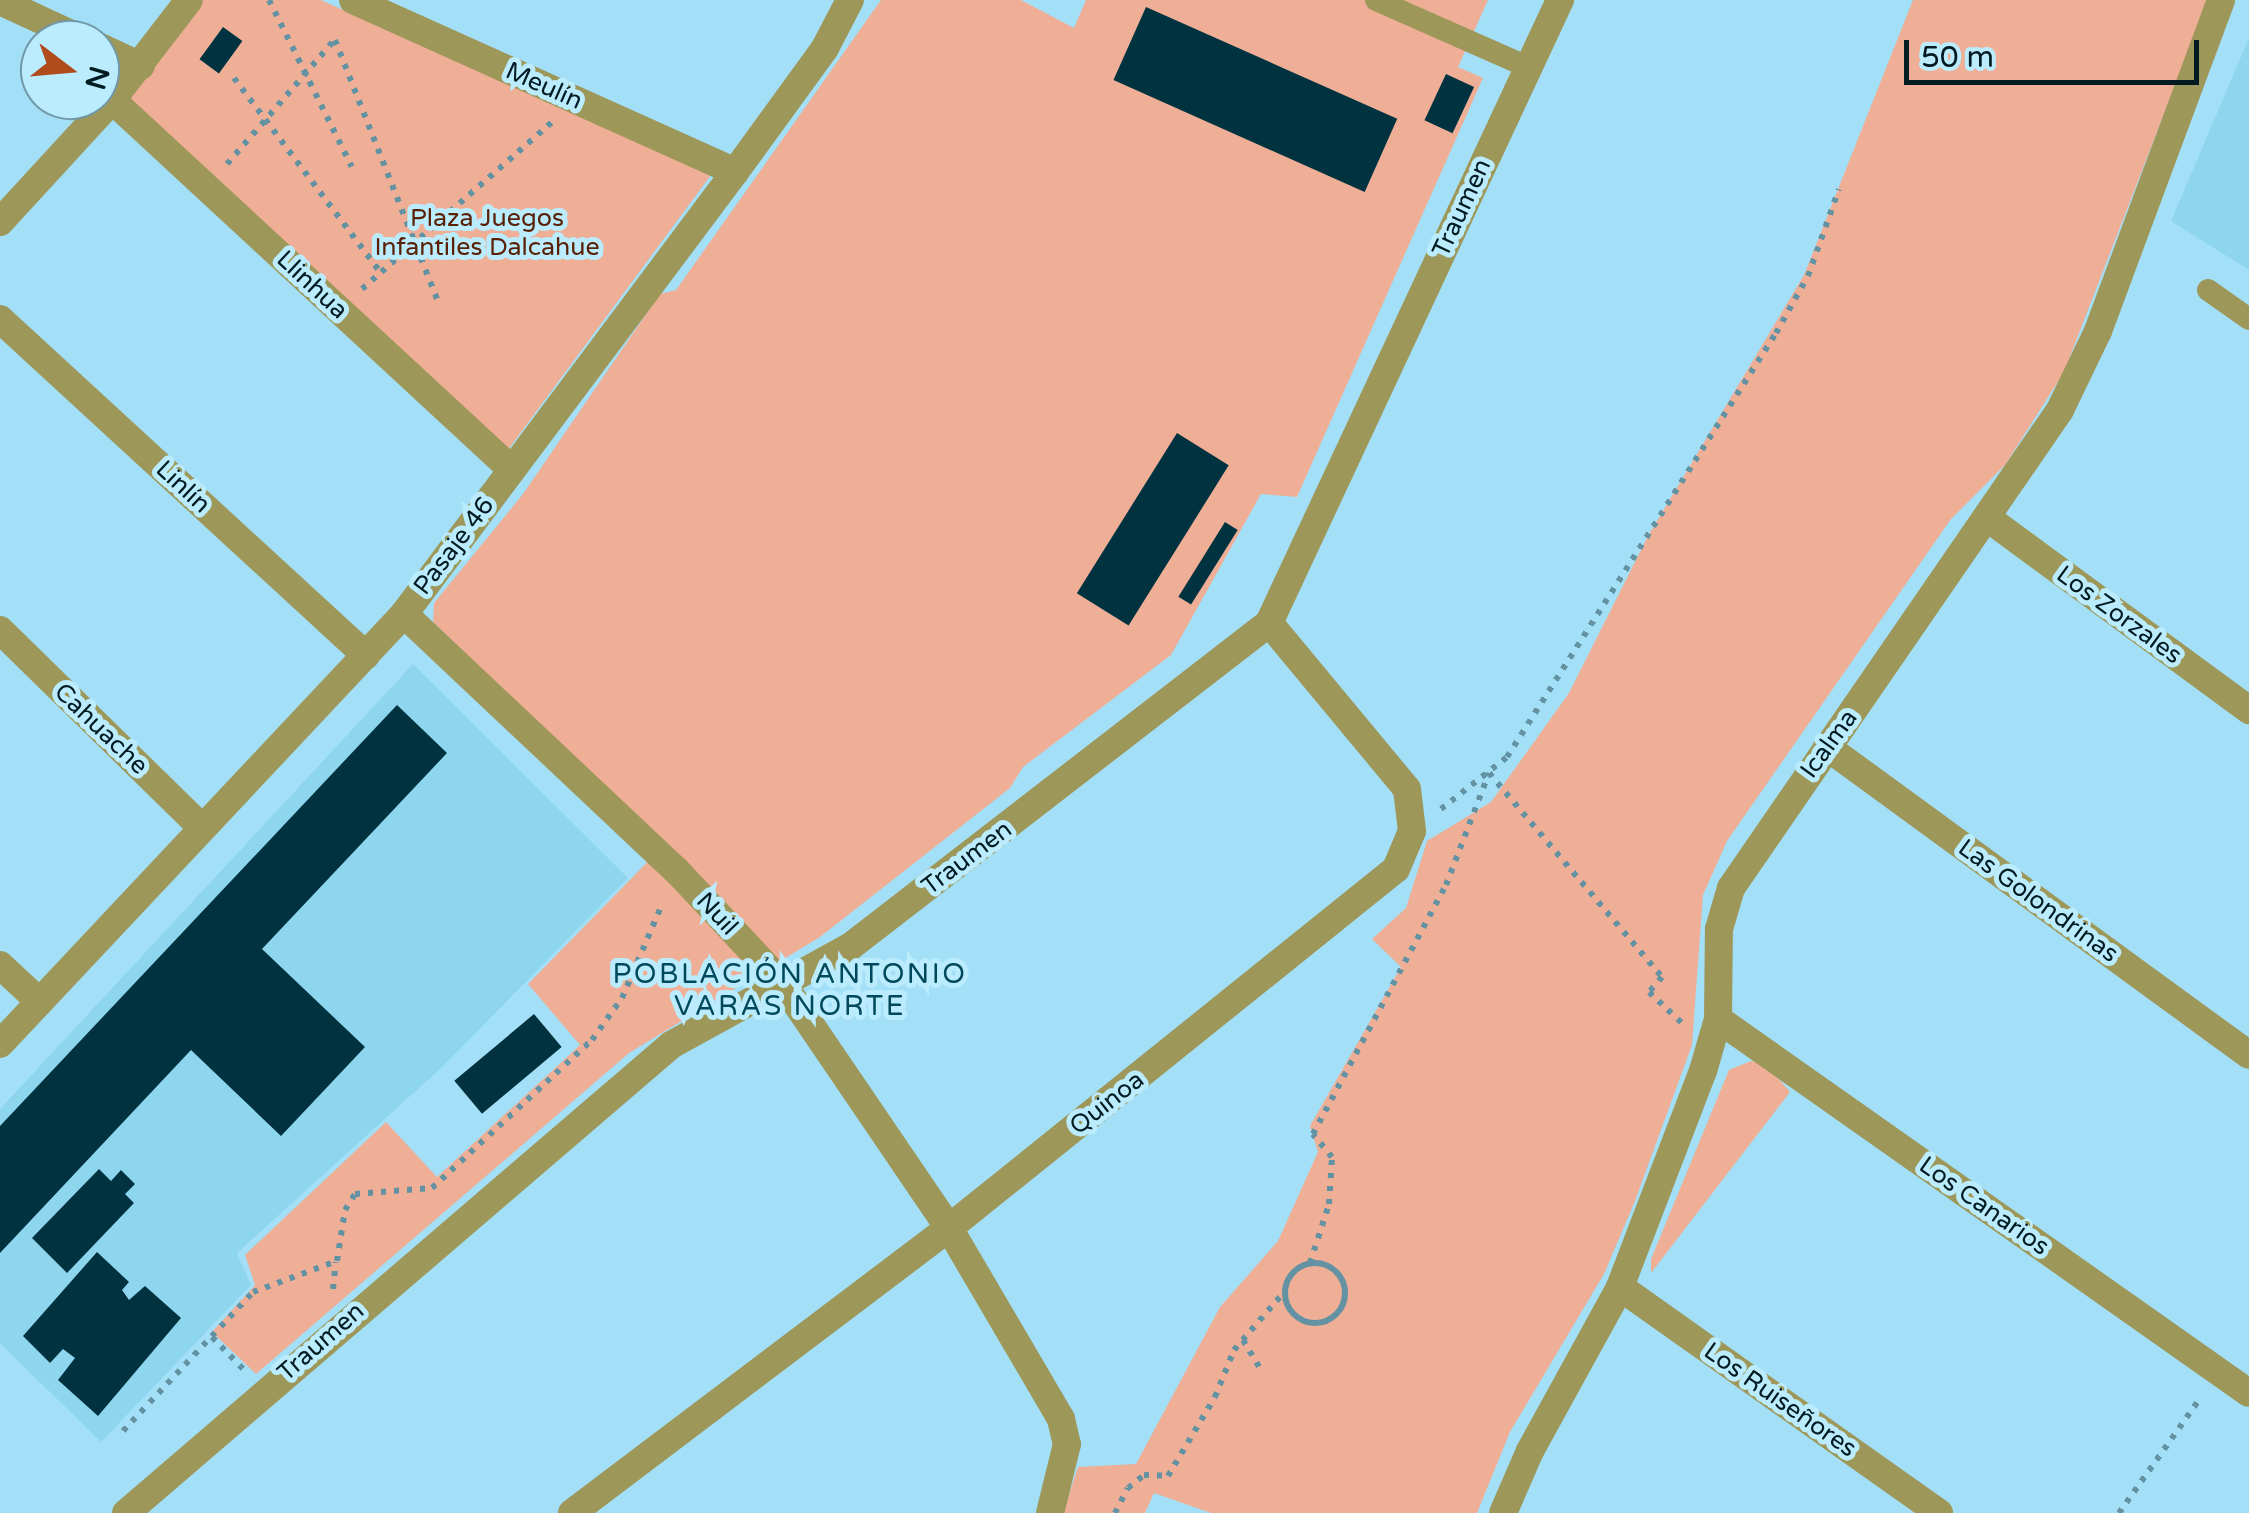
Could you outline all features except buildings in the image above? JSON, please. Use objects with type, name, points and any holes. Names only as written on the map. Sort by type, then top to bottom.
[{"type":"street","points":[[120,91],[189,0]]},
{"type":"street","name":"Pasaje 46","points":[[0,1044],[404,614],[735,172],[825,48],[850,0]]},
{"type":"street","name":"Traumen","points":[[126,1513],[670,1045],[851,946],[1269,622],[1560,0]]},
{"type":"street","name":"Icalma","points":[[1503,1513],[1530,1451],[1620,1287],[1710,1049],[1718,1019],[1719,929],[1730,888],[1988,520],[2060,410],[2092,346],[2221,0]]},
{"type":"street","points":[[0,2],[40,20]]},
{"type":"street","name":"Meulín","points":[[359,2],[735,172]]},
{"type":"street","points":[[120,56],[141,66]]},
{"type":"street","name":"Llinhua","points":[[120,107],[511,469]]},
{"type":"street","points":[[0,222],[94,120]]},
{"type":"street","name":"Linlín","points":[[0,319],[366,655]]},
{"type":"street","name":"Los Zorzales","points":[[1988,520],[2249,710]]},
{"type":"street","name":"Nuil","points":[[404,614],[676,870],[783,984],[949,1228],[1061,1419],[1067,1444],[1050,1513]]},
{"type":"street","points":[[1269,622],[1395,770],[1408,789],[1412,831]]},
{"type":"street","name":"Cahuache","points":[[0,630],[202,828]]},
{"type":"street","name":"Las Golondrinas","points":[[1827,747],[2249,1054]]},
{"type":"street","name":"Quinoa","points":[[572,1513],[949,1228],[1379,888],[1396,869],[1412,831]]},
{"type":"street","points":[[0,965],[40,1002]]},
{"type":"street","name":"Los Canarios","points":[[1718,1019],[2249,1393]]},
{"type":"street","name":"Los Ruiseñores","points":[[1620,1287],[1939,1513]]},
{"type":"lane","points":[[1376,0],[1528,67]]},
{"type":"lane","points":[[2208,290],[2249,319]]},
{"type":"path","points":[[269,0],[352,167]]},
{"type":"path","points":[[206,188],[335,40],[359,2]]},
{"type":"path","points":[[335,40],[440,306]]},
{"type":"path","points":[[234,78],[380,273]]},
{"type":"path","points":[[339,310],[576,101]]},
{"type":"path","points":[[1412,831],[1507,757],[1776,333],[1808,276],[1838,189]]},
{"type":"path","points":[[1489,773],[1662,977],[1649,992],[1710,1049]]},
{"type":"path","points":[[1310,1263],[1328,1204],[1332,1157],[1313,1134],[1446,885],[1489,773]]},
{"type":"path","points":[[122,1431],[253,1292],[336,1261],[344,1210],[355,1194],[432,1188],[592,1040],[622,998],[676,870]]},
{"type":"path","points":[[1115,1513],[1128,1488],[1144,1475],[1168,1476],[1242,1339],[1284,1291],[1292,1272],[1310,1263],[1325,1264],[1342,1280],[1345,1296],[1334,1316],[1304,1322],[1291,1313],[1284,1291]]},
{"type":"path","points":[[212,1337],[265,1391]]},
{"type":"path","points":[[1242,1339],[1260,1368]]},
{"type":"path","points":[[2119,1513],[2219,1372]]},
{"type":"shaded area","points":[[2249,38],[2249,270],[2171,221]]},
{"type":"shaded area","points":[[413,664],[628,878],[440,1069],[237,1253],[251,1285],[101,1442],[0,1343],[0,1109]]},
{"type":"green space","name":"Plaza Juegos Infantiles Dalcahue","points":[[203,0],[321,0],[711,175],[507,451],[129,99]]},
{"type":"green space","points":[[881,0],[1021,0],[1074,28],[1086,0],[1488,0],[1458,67],[1483,78],[1297,497],[1261,494],[1171,655],[1023,767],[1010,788],[820,937],[629,1053],[256,1374],[212,1332],[255,1285],[245,1255],[386,1122],[437,1177],[580,1045],[528,984],[664,845],[433,622],[434,603],[523,494],[660,294],[676,290]]},
{"type":"green space","points":[[1913,0],[2208,0],[2064,372],[2005,465],[1951,519],[1727,841],[1703,895],[1692,1045],[1635,1201],[1604,1274],[1510,1432],[1477,1513],[1211,1513],[1154,1493],[1145,1513],[1063,1513],[1078,1467],[1136,1464],[1220,1307],[1278,1241],[1318,1152],[1310,1126],[1401,967],[1372,939],[1406,908],[1427,841],[1491,802],[1569,693],[1648,536],[1804,275]]},
{"type":"green space","points":[[1751,1061],[1767,1065],[1790,1092],[1651,1273],[1651,1259],[1729,1070]]},
{"type":"district","name":"POBLACIÓN ANTONIO VARAS NORTE","points":[[790,990]]}]
